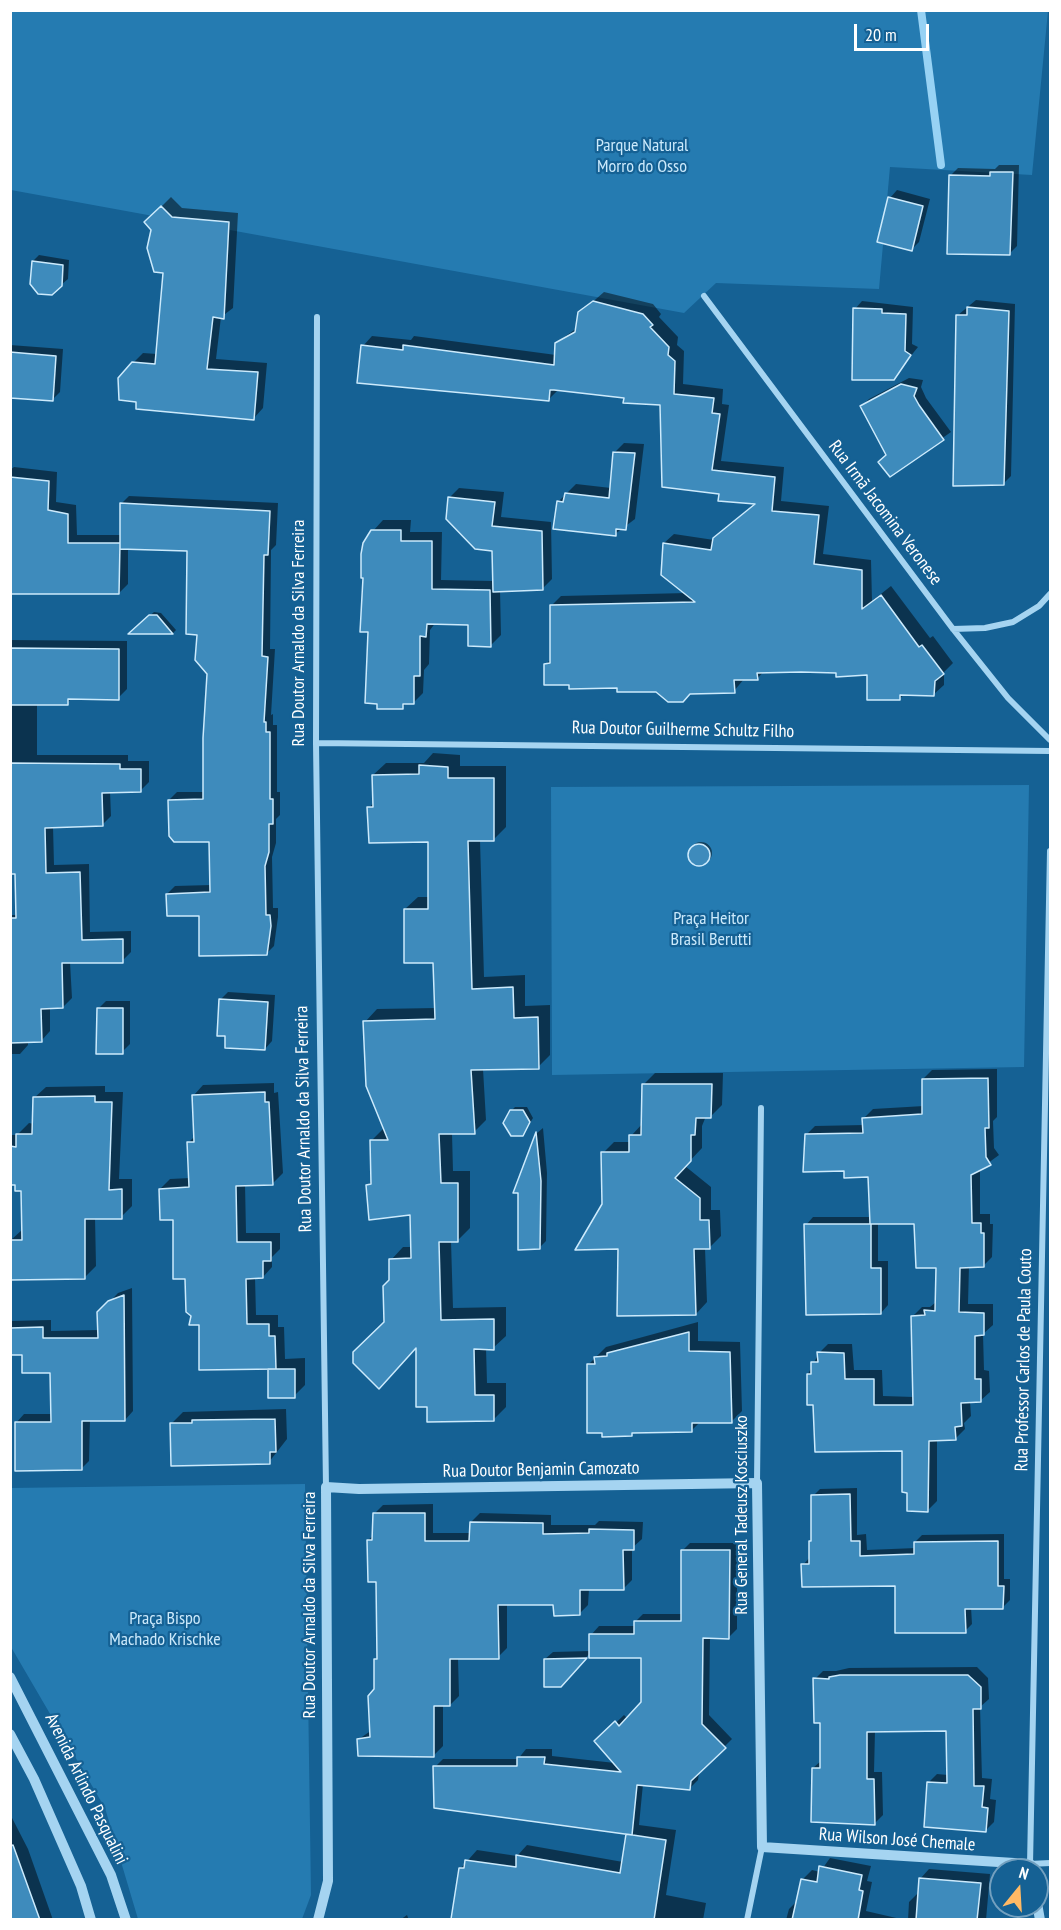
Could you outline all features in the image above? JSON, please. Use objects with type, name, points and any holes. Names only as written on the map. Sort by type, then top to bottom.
[{"type":"street","name":"Rua Irmã Jacomina Veronese","points":[[704,296],[953,628],[1008,698],[1050,740]]},
{"type":"street","name":"Rua Doutor Arnaldo da Silva Ferreira","points":[[317,317],[316,743],[326,1487],[328,1881],[318,1920]]},
{"type":"street","points":[[953,628],[984,628],[1013,621],[1039,606],[1050,594]]},
{"type":"street","name":"Rua Doutor Guilherme Schultz Filho","points":[[316,743],[1050,751]]},
{"type":"street","name":"Rua Professor Carlos de Paula Couto","points":[[1030,1858],[1050,851]]},
{"type":"street","name":"Rua General Tadeusz Kosciuszko","points":[[747,1920],[762,1847],[757,1483],[761,1108]]},
{"type":"street","name":"Rua Doutor Benjamin Camozato","points":[[326,1487],[359,1489],[757,1483]]},
{"type":"street","name":"Avenida Arlindo Pasqualini","points":[[10,1677],[111,1875],[126,1920]]},
{"type":"street","points":[[10,1734],[34,1779],[81,1886],[91,1920]]},
{"type":"street","name":"Rua Wilson José Chemale","points":[[762,1847],[989,1864]]},
{"type":"green space","name":"Parque Natural Morro do Osso","points":[[10,11],[1048,11],[1032,175],[890,167],[879,289],[716,283],[684,313],[11,190]]},
{"type":"green space","name":"Praça Heitor Brasil Berutti","points":[[1029,785],[1024,1067],[552,1075],[551,787]]},
{"type":"green space","name":"Praça Bispo Machado Krischke","points":[[305,1484],[311,1895],[302,1919],[138,1919],[105,1808],[11,1647],[11,1488]]},
{"type":"building","points":[[990,172],[1013,172],[1010,255],[947,254],[949,175],[990,176]]},
{"type":"building","points":[[888,197],[923,206],[912,251],[877,242]]},
{"type":"building","points":[[161,206],[172,217],[229,222],[224,319],[213,317],[207,369],[258,372],[254,420],[136,409],[136,402],[119,400],[118,378],[132,362],[155,364],[163,273],[154,272],[147,248],[151,230],[144,222]]},
{"type":"building","points":[[32,261],[63,265],[62,286],[52,295],[38,294],[30,284]]},
{"type":"building","points":[[593,301],[643,314],[653,325],[650,327],[669,347],[668,355],[675,361],[674,394],[714,398],[712,413],[720,414],[712,470],[775,477],[772,511],[819,515],[814,564],[862,570],[862,609],[881,595],[919,647],[922,645],[944,674],[935,681],[934,696],[900,695],[900,700],[867,700],[867,675],[836,677],[836,673],[801,672],[757,673],[758,680],[734,680],[735,693],[690,694],[683,702],[668,702],[656,692],[617,692],[617,688],[569,689],[569,685],[544,685],[544,664],[550,663],[550,605],[695,602],[661,575],[663,543],[711,550],[713,538],[755,504],[718,501],[719,494],[662,487],[660,405],[623,403],[624,398],[554,390],[550,390],[549,401],[357,383],[361,345],[403,350],[403,345],[554,365],[555,343],[575,332],[578,312]]},
{"type":"building","points":[[967,307],[1009,311],[1004,485],[953,486],[956,315],[967,315]]},
{"type":"building","points":[[853,308],[882,309],[882,313],[906,314],[905,351],[911,355],[894,380],[852,380]]},
{"type":"building","points":[[10,352],[56,356],[53,401],[10,398]]},
{"type":"building","points":[[901,384],[917,388],[914,396],[944,440],[890,477],[878,462],[886,455],[860,406]]},
{"type":"building","points":[[613,452],[635,453],[626,530],[616,529],[616,536],[553,529],[557,501],[563,502],[565,493],[609,498]]},
{"type":"building","points":[[10,477],[49,481],[48,510],[68,514],[68,543],[120,543],[119,594],[10,594]]},
{"type":"building","points":[[448,497],[495,502],[492,526],[542,531],[543,590],[493,592],[492,551],[475,549],[446,519]]},
{"type":"building","points":[[120,503],[270,511],[268,555],[264,555],[262,656],[268,657],[264,722],[266,722],[266,732],[270,732],[270,799],[273,799],[273,824],[269,824],[269,852],[265,866],[266,915],[270,915],[271,926],[267,955],[199,956],[199,916],[167,916],[166,894],[210,892],[209,842],[174,842],[169,836],[168,800],[203,799],[203,738],[207,674],[195,660],[197,635],[186,634],[187,551],[120,549]]},
{"type":"building","points":[[371,530],[401,530],[401,541],[432,541],[432,589],[490,590],[491,647],[468,646],[468,625],[427,624],[426,637],[420,636],[420,676],[414,676],[414,704],[403,704],[403,709],[377,709],[377,704],[365,703],[368,632],[360,632],[363,578],[361,578],[361,554],[363,543]]},
{"type":"building","points":[[149,615],[157,615],[173,634],[128,634]]},
{"type":"building","points":[[10,648],[119,649],[119,700],[68,699],[68,705],[10,705]]},
{"type":"building","points":[[10,763],[120,764],[120,769],[141,769],[141,792],[102,793],[103,826],[45,828],[46,873],[80,872],[82,940],[123,939],[123,963],[62,963],[63,1008],[41,1009],[42,1042],[10,1043],[10,923],[11,918],[16,918],[15,874],[10,874]]},
{"type":"building","points":[[419,765],[448,767],[448,778],[494,778],[494,841],[468,841],[472,989],[513,987],[514,1018],[538,1017],[539,1069],[471,1070],[475,1134],[439,1134],[441,1183],[458,1183],[458,1242],[439,1242],[441,1320],[494,1319],[494,1350],[474,1349],[475,1395],[494,1395],[494,1421],[427,1422],[427,1407],[416,1407],[416,1348],[379,1389],[353,1363],[353,1352],[384,1322],[383,1286],[389,1280],[389,1259],[411,1258],[410,1215],[369,1220],[366,1185],[371,1184],[370,1140],[388,1140],[366,1086],[363,1021],[435,1019],[433,963],[404,963],[404,909],[428,909],[428,842],[369,843],[367,807],[373,807],[372,775],[419,774]]},
{"type":"building","points":[[699,844],[707,847],[710,855],[707,863],[699,866],[691,863],[688,855],[691,847]]},
{"type":"building","points":[[219,999],[268,1002],[265,1050],[225,1048],[225,1036],[217,1036]]},
{"type":"building","points":[[97,1008],[123,1008],[123,1054],[96,1054]]},
{"type":"building","points":[[988,1078],[989,1128],[985,1128],[986,1157],[991,1165],[971,1175],[972,1223],[981,1223],[981,1233],[984,1233],[984,1267],[960,1268],[959,1312],[984,1313],[984,1335],[975,1336],[975,1379],[981,1379],[981,1402],[961,1403],[962,1426],[955,1427],[956,1440],[929,1441],[928,1512],[907,1511],[907,1493],[902,1492],[902,1451],[815,1452],[813,1405],[807,1405],[807,1374],[811,1374],[811,1362],[818,1362],[817,1352],[844,1353],[845,1379],[874,1379],[874,1405],[913,1405],[911,1316],[925,1315],[924,1310],[935,1311],[936,1268],[916,1268],[914,1224],[870,1224],[868,1177],[844,1178],[844,1171],[803,1172],[805,1134],[863,1133],[862,1118],[922,1114],[922,1079]]},
{"type":"building","points":[[642,1084],[712,1084],[711,1118],[696,1118],[695,1135],[691,1135],[691,1161],[675,1178],[700,1198],[700,1220],[709,1220],[710,1249],[694,1249],[696,1315],[617,1316],[618,1249],[575,1250],[602,1204],[601,1152],[629,1152],[629,1135],[641,1135]]},
{"type":"building","points":[[265,1092],[265,1102],[269,1102],[273,1185],[236,1186],[237,1242],[271,1242],[271,1261],[263,1261],[263,1278],[246,1279],[247,1324],[269,1324],[269,1336],[275,1336],[276,1369],[199,1370],[199,1325],[189,1325],[191,1316],[186,1312],[185,1279],[173,1279],[173,1220],[160,1220],[159,1189],[189,1187],[187,1142],[194,1142],[192,1095]]},
{"type":"building","points":[[95,1096],[95,1102],[112,1102],[109,1190],[122,1189],[122,1219],[85,1219],[85,1279],[10,1280],[10,1240],[22,1240],[21,1191],[15,1191],[15,1185],[10,1185],[10,1146],[16,1147],[16,1134],[32,1134],[33,1097]]},
{"type":"building","points":[[510,1110],[523,1110],[530,1122],[523,1136],[511,1136],[503,1123]]},
{"type":"building","points":[[536,1132],[541,1181],[540,1249],[518,1250],[518,1193],[513,1193]]},
{"type":"building","points":[[804,1224],[871,1224],[871,1268],[881,1268],[881,1314],[806,1315]]},
{"type":"building","points":[[124,1295],[125,1421],[82,1421],[82,1470],[15,1471],[15,1422],[51,1422],[50,1373],[22,1373],[22,1355],[10,1355],[10,1328],[43,1327],[43,1338],[98,1338],[97,1312],[108,1301]]},
{"type":"building","points":[[689,1332],[689,1351],[730,1352],[732,1423],[692,1423],[692,1432],[632,1433],[632,1436],[602,1437],[602,1433],[587,1433],[587,1364],[595,1364],[594,1357],[607,1356],[607,1353]]},
{"type":"building","points":[[268,1369],[295,1369],[295,1398],[268,1398]]},
{"type":"building","points":[[275,1419],[276,1452],[270,1452],[270,1464],[171,1466],[170,1423],[192,1423],[192,1420]]},
{"type":"building","points":[[850,1494],[851,1541],[860,1541],[860,1556],[914,1554],[914,1542],[998,1541],[998,1586],[1004,1586],[1003,1609],[965,1609],[966,1633],[895,1633],[895,1586],[802,1587],[801,1564],[809,1564],[811,1495]]},
{"type":"building","points":[[373,1513],[425,1513],[425,1541],[469,1541],[470,1522],[543,1523],[543,1534],[589,1533],[589,1529],[634,1530],[634,1550],[623,1550],[624,1590],[580,1590],[580,1615],[554,1616],[553,1605],[498,1605],[499,1659],[450,1659],[450,1706],[434,1706],[434,1757],[358,1756],[357,1739],[370,1737],[368,1696],[374,1689],[374,1659],[377,1659],[376,1582],[368,1582],[367,1540],[372,1540]]},
{"type":"building","points":[[681,1550],[730,1550],[729,1639],[703,1638],[702,1724],[726,1748],[691,1781],[690,1790],[637,1785],[632,1835],[434,1808],[433,1766],[517,1766],[517,1757],[545,1757],[544,1764],[621,1772],[594,1741],[615,1721],[619,1726],[641,1702],[641,1658],[589,1658],[589,1634],[634,1634],[634,1621],[681,1621]]},
{"type":"building","points":[[587,1658],[561,1687],[544,1687],[544,1659]]},
{"type":"building","points":[[840,1675],[968,1675],[981,1687],[981,1709],[973,1709],[974,1786],[984,1786],[982,1807],[988,1808],[986,1832],[924,1827],[927,1782],[947,1783],[946,1731],[867,1732],[867,1779],[874,1779],[875,1825],[811,1822],[812,1768],[820,1768],[820,1723],[814,1723],[813,1678],[829,1679],[829,1677]]},
{"type":"building","points":[[626,1834],[666,1840],[654,1920],[451,1919],[459,1868],[464,1868],[465,1860],[516,1867],[516,1855],[620,1873]]},
{"type":"building","points":[[13,1845],[40,1920],[10,1920],[10,1846]]},
{"type":"building","points":[[819,1866],[862,1875],[859,1890],[863,1891],[858,1920],[792,1920],[801,1879],[817,1882]]},
{"type":"building","points":[[919,1878],[981,1883],[977,1920],[916,1920]]},
{"type":"waterway","points":[[921,10],[941,165]]}]
